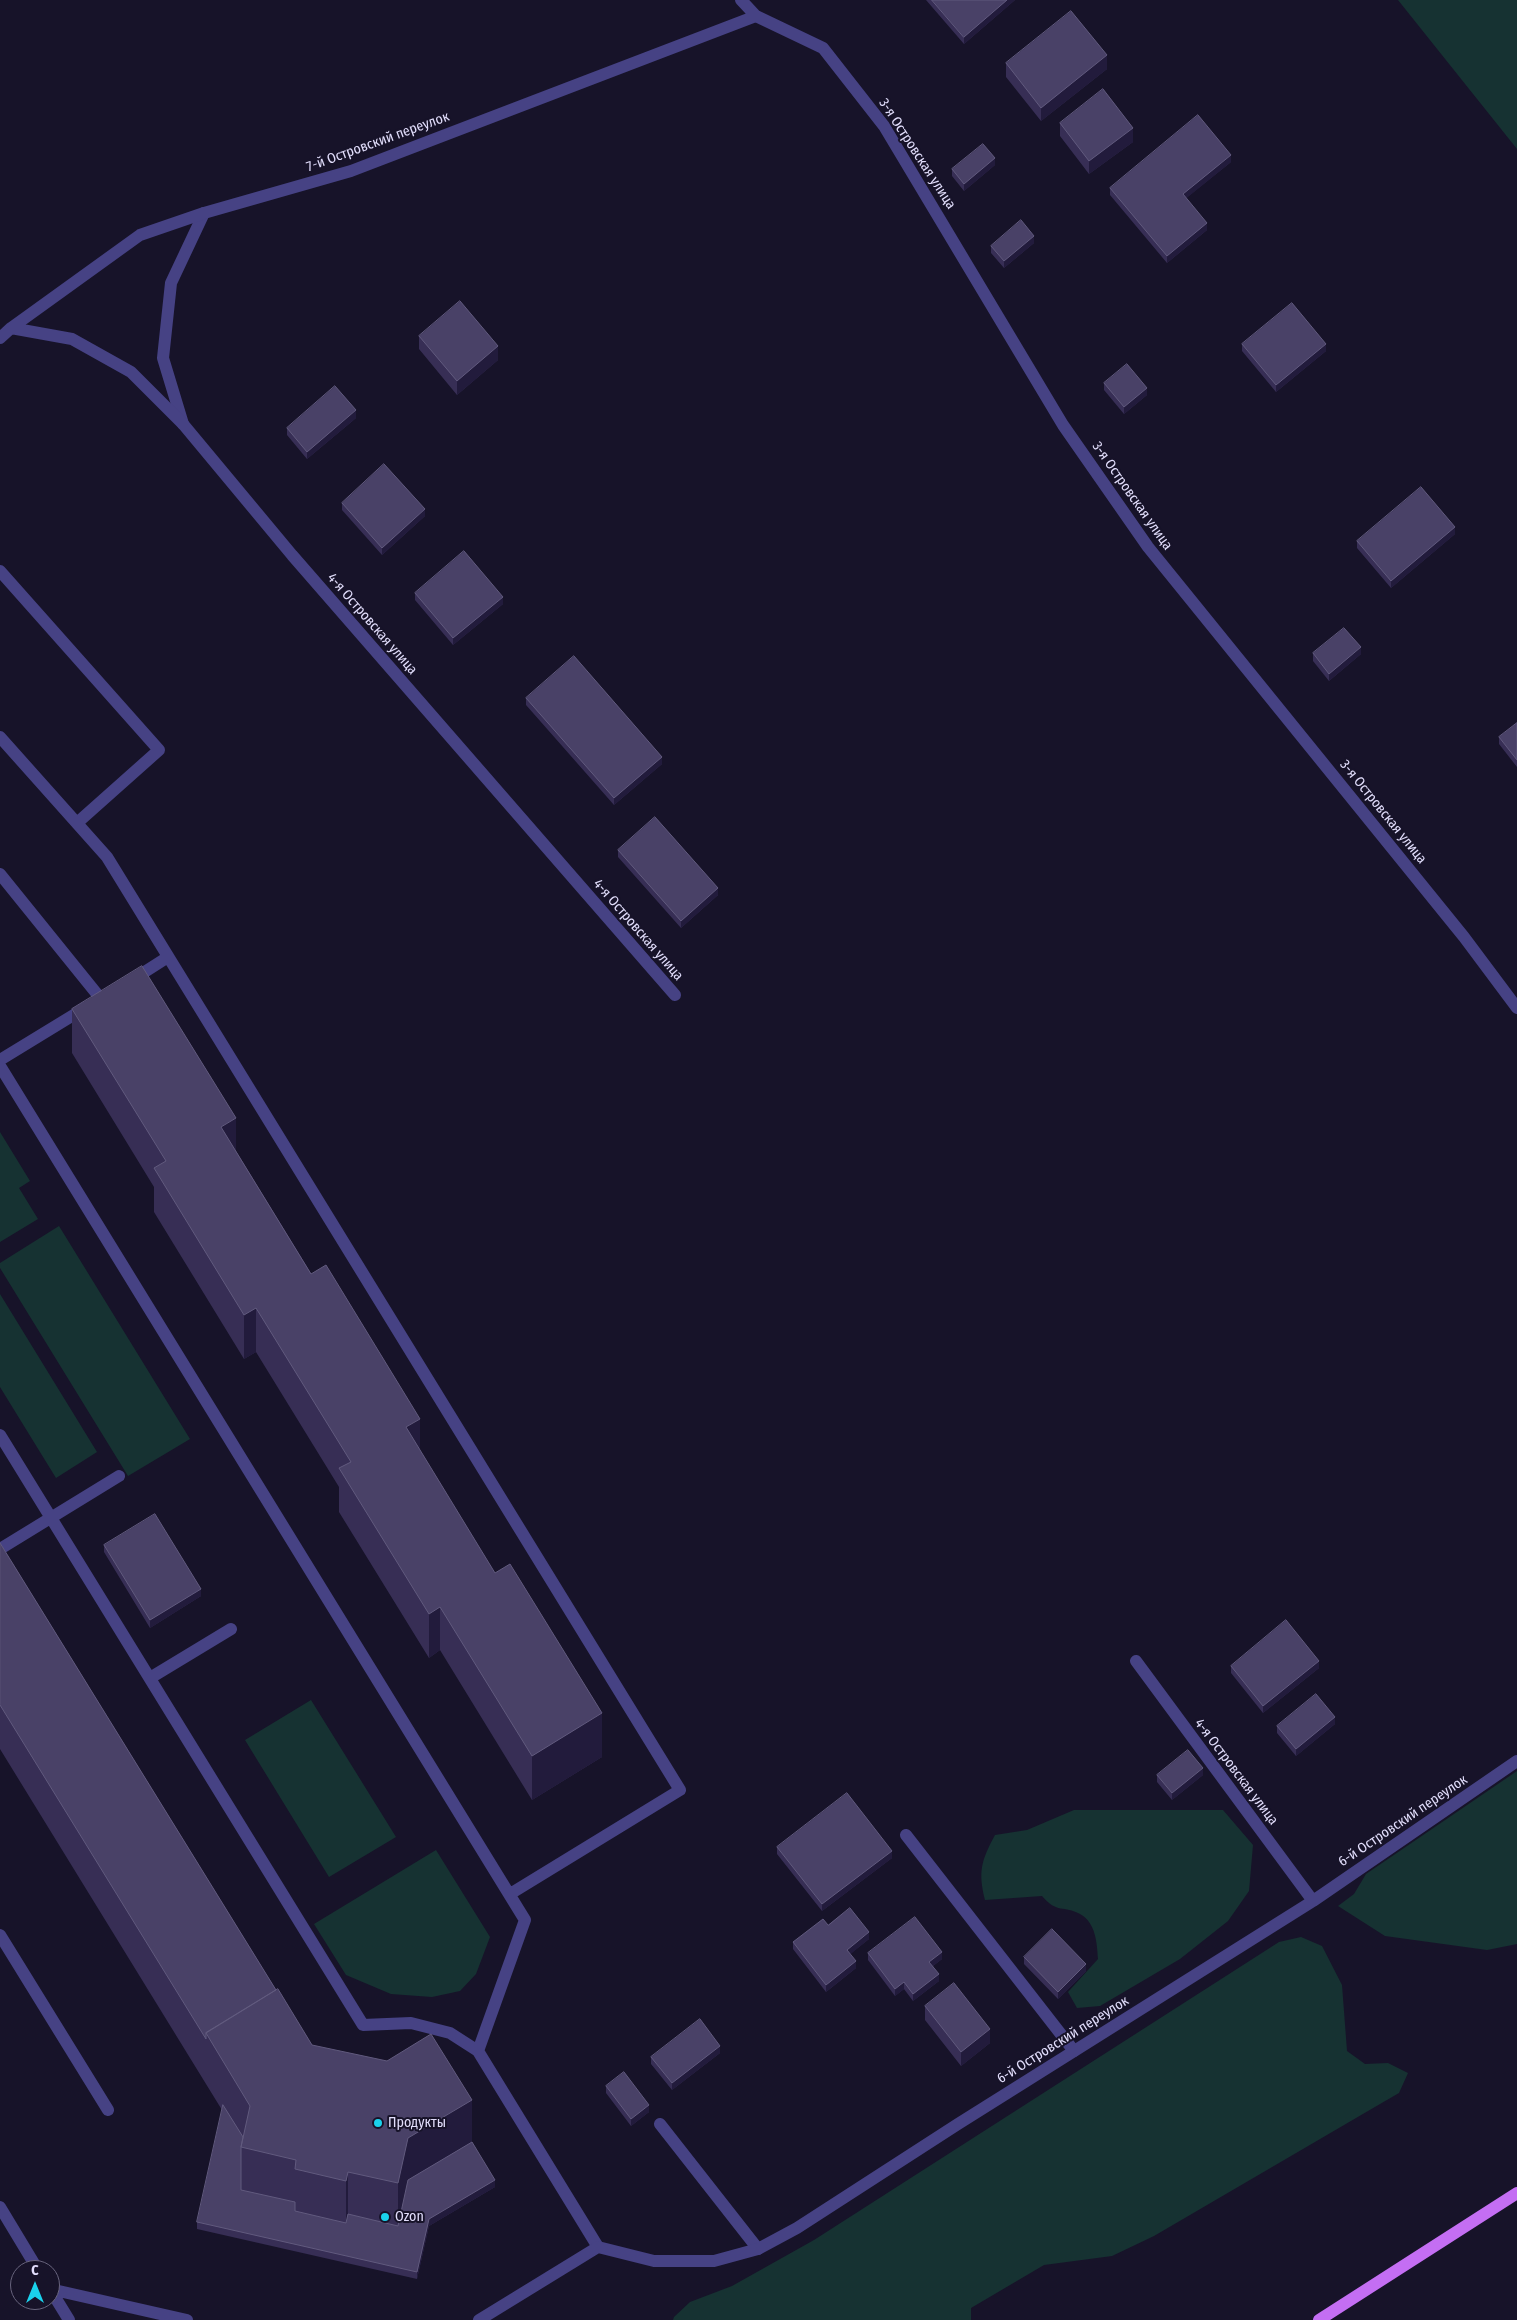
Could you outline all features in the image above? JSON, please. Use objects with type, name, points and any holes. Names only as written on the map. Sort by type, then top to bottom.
[{"type":"main road","points":[[1319,2320],[1517,2193]]},
{"type":"street","name":"3-я Островская улица","points":[[742,0],[756,16],[824,48],[884,126],[1063,425],[1148,547],[1464,936],[1517,1008]]},
{"type":"street","name":"7-й Островский переулок","points":[[0,338],[11,328],[140,235],[204,213],[351,171],[756,16]]},
{"type":"street","points":[[183,424],[163,358],[171,284],[204,213]]},
{"type":"street","name":"4-я Островская улица","points":[[11,328],[72,339],[131,372],[183,424],[292,555],[675,995]]},
{"type":"street","points":[[0,571],[159,750],[76,823]]},
{"type":"street","points":[[0,737],[107,857],[680,1790],[510,1894]]},
{"type":"street","points":[[0,874],[110,994]]},
{"type":"street","points":[[0,1060],[168,957]]},
{"type":"street","points":[[0,1066],[526,1920],[478,2051]]},
{"type":"street","points":[[0,1435],[363,2025],[411,2022],[450,2033],[478,2051],[598,2247],[479,2320]]},
{"type":"street","points":[[0,1549],[119,1476]]},
{"type":"street","points":[[150,1678],[231,1629]]},
{"type":"street","name":"4-я Островская улица","points":[[1136,1661],[1313,1901]]},
{"type":"street","name":"6-й Островский переулок","points":[[598,2247],[654,2261],[714,2260],[758,2249],[797,2228],[1313,1901],[1517,1762]]},
{"type":"street","points":[[906,1836],[1074,2051]]},
{"type":"street","points":[[0,1934],[108,2110]]},
{"type":"street","points":[[660,2124],[758,2249]]},
{"type":"street","points":[[0,2208],[32,2260]]},
{"type":"street","points":[[60,2291],[187,2320]]},
{"type":"street","points":[[60,2305],[69,2320]]},
{"type":"green space","points":[[1398,0],[1517,0],[1517,149]]},
{"type":"green space","points":[[0,1132],[30,1181],[19,1188],[38,1219],[0,1242]]},
{"type":"green space","points":[[59,1226],[190,1439],[128,1476],[0,1268],[0,1263]]},
{"type":"green space","points":[[0,1294],[97,1452],[56,1478],[0,1387]]},
{"type":"green space","points":[[311,1700],[396,1837],[329,1877],[245,1740]]},
{"type":"green space","points":[[1517,1771],[1517,1944],[1487,1950],[1385,1936],[1338,1906],[1354,1894],[1366,1874]]},
{"type":"green space","points":[[1074,1810],[1223,1810],[1253,1845],[1249,1891],[1228,1921],[1180,1959],[1100,2006],[1077,2008],[1068,1992],[1098,1959],[1095,1934],[1089,1923],[1080,1914],[1056,1907],[1047,1902],[1042,1896],[985,1900],[981,1874],[984,1860],[995,1835],[1027,1830]]},
{"type":"green space","points":[[436,1850],[490,1937],[476,1974],[460,1991],[432,1997],[391,1994],[346,1975],[314,1924]]},
{"type":"green space","points":[[1301,1937],[1322,1946],[1342,1985],[1347,2051],[1365,2064],[1388,2063],[1408,2073],[1399,2093],[1154,2236],[1112,2256],[1044,2265],[971,2308],[971,2320],[673,2320],[690,2302],[732,2286],[814,2240],[1279,1942]]},
{"type":"building","points":[[932,0],[1007,0],[964,37]]},
{"type":"building","points":[[1071,11],[1107,55],[1041,108],[1006,63]]},
{"type":"building","points":[[1103,89],[1133,128],[1089,161],[1060,123]]},
{"type":"building","points":[[1198,115],[1231,155],[1183,194],[1207,223],[1167,256],[1110,188]]},
{"type":"building","points":[[983,144],[995,158],[964,184],[952,169]]},
{"type":"building","points":[[1021,220],[1034,236],[1004,261],[991,246]]},
{"type":"building","points":[[460,301],[498,346],[457,381],[419,336]]},
{"type":"building","points":[[1292,303],[1326,344],[1276,385],[1242,344]]},
{"type":"building","points":[[1127,364],[1147,388],[1124,407],[1104,383]]},
{"type":"building","points":[[335,386],[356,410],[307,452],[287,428]]},
{"type":"building","points":[[384,464],[425,509],[382,548],[342,503]]},
{"type":"building","points":[[1421,487],[1455,527],[1391,581],[1357,541]]},
{"type":"building","points":[[464,551],[503,597],[453,638],[415,593]]},
{"type":"building","points":[[1344,628],[1361,647],[1329,674],[1313,653]]},
{"type":"building","points":[[574,656],[662,757],[614,798],[526,698]]},
{"type":"building","points":[[1517,723],[1517,760],[1499,737]]},
{"type":"building","points":[[655,817],[718,888],[681,921],[618,850]]},
{"type":"building","points":[[142,966],[236,1118],[221,1127],[311,1274],[326,1265],[420,1419],[406,1427],[495,1573],[510,1564],[602,1713],[532,1756],[440,1607],[429,1614],[339,1468],[351,1462],[256,1308],[244,1315],[154,1168],[166,1161],[72,1009]]},
{"type":"building","points":[[155,1514],[201,1589],[150,1620],[104,1545]]},
{"type":"building","points":[[0,1543],[276,1990],[206,2033],[206,2039],[0,1705]]},
{"type":"building","points":[[1286,1620],[1319,1661],[1263,1706],[1231,1666]]},
{"type":"building","points":[[1316,1694],[1335,1717],[1296,1749],[1277,1726]]},
{"type":"building","points":[[1188,1750],[1203,1768],[1172,1793],[1157,1775]]},
{"type":"building","points":[[847,1793],[892,1851],[822,1904],[777,1847]]},
{"type":"building","points":[[850,1908],[869,1932],[847,1950],[856,1961],[826,1985],[793,1942],[823,1919],[828,1925]]},
{"type":"building","points":[[915,1917],[942,1952],[929,1962],[939,1974],[913,1994],[904,1982],[895,1989],[868,1953]]},
{"type":"building","points":[[1052,1929],[1086,1964],[1058,1992],[1024,1957]]},
{"type":"building","points":[[954,1983],[990,2029],[961,2052],[925,2006]]},
{"type":"building","points":[[278,1989],[312,2045],[387,2061],[431,2034],[472,2100],[408,2138],[398,2183],[348,2172],[346,2181],[295,2169],[296,2160],[241,2147],[250,2106],[206,2033]]},
{"type":"building","points":[[700,2019],[720,2046],[672,2083],[651,2057]]},
{"type":"building","points":[[624,2072],[649,2105],[631,2119],[606,2086]]},
{"type":"building","points":[[223,2105],[243,2137],[241,2147],[241,2190],[295,2202],[295,2211],[346,2223],[348,2214],[398,2226],[408,2180],[472,2142],[495,2180],[429,2219],[417,2272],[197,2222]]},
{"type":"place","name":"Продукты","points":[[378,2123]]},
{"type":"place","name":"Ozon","points":[[385,2217]]}]
